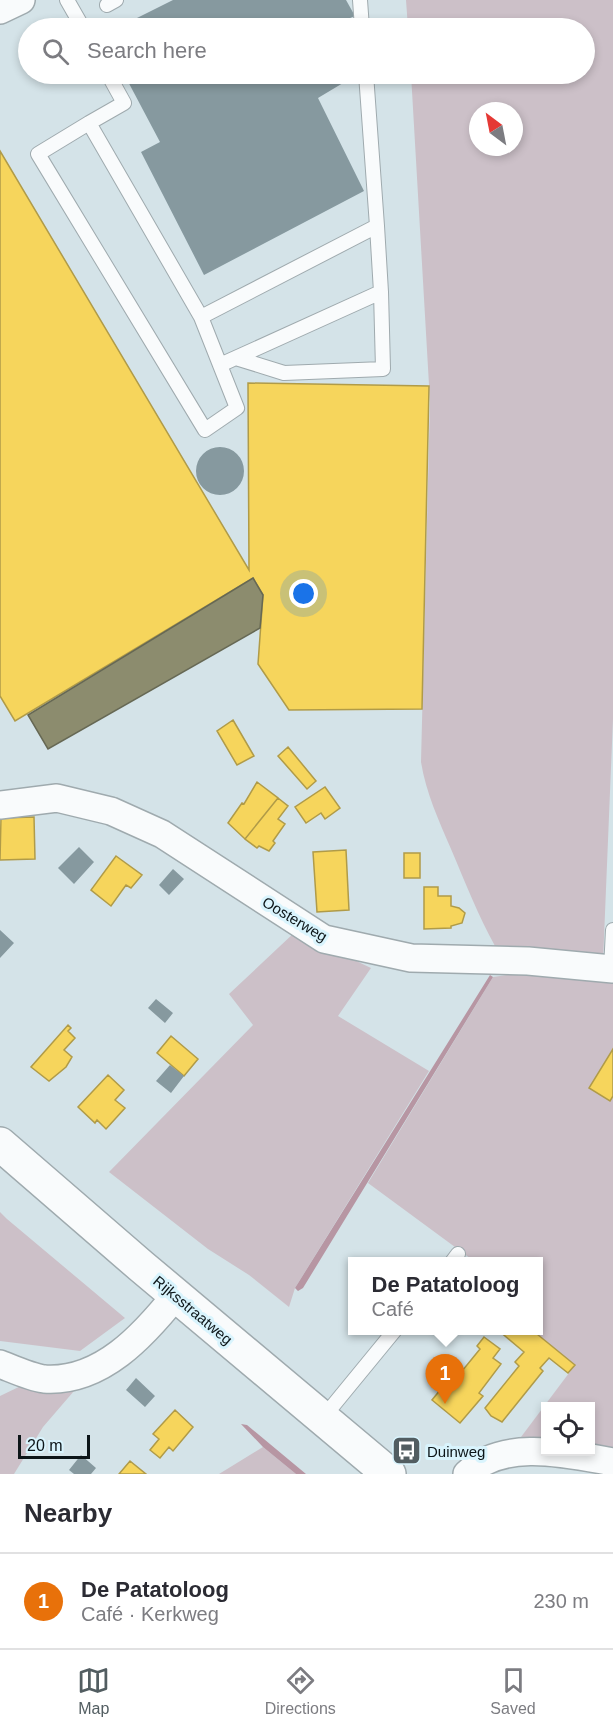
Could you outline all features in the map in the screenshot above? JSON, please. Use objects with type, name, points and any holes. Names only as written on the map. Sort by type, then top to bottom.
[{"type":"main road","name":"Rijksstraatweg","points":[[0,1144],[389,1474]]},
{"type":"street","points":[[0,10],[21,0]]},
{"type":"street","name":"Oosterweg","points":[[0,805],[57,798],[111,811],[162,834],[324,939],[411,958],[528,961],[612,969]]},
{"type":"street","points":[[0,1364],[43,1379],[66,1376],[99,1366],[118,1356],[177,1295]]},
{"type":"street","points":[[467,1474],[488,1458],[511,1452],[572,1455],[612,1460]]},
{"type":"lane","points":[[67,0],[77,18]]},
{"type":"lane","points":[[360,0],[361,18]]},
{"type":"lane","points":[[89,123],[201,317],[237,408],[205,430],[38,154],[89,123],[124,103],[114,84]]},
{"type":"lane","points":[[236,358],[284,373],[383,369],[381,292],[367,84]]},
{"type":"lane","points":[[201,317],[377,226]]},
{"type":"lane","points":[[220,365],[381,292]]},
{"type":"lane","points":[[612,969],[613,930]]},
{"type":"lane","points":[[322,1419],[391,1335]]},
{"type":"shaded area","points":[[406,0],[613,0],[613,719],[603,962],[494,950],[495,946],[433,807],[421,762],[430,402],[412,84],[595,84],[595,18],[407,18]]},
{"type":"shaded area","points":[[295,932],[371,968],[338,1016],[429,1071],[295,1288],[289,1307],[249,1275],[208,1249],[109,1172],[253,1025],[229,994]]},
{"type":"shaded area","points":[[520,973],[613,983],[613,1449],[595,1447],[595,1402],[547,1402],[575,1365],[537,1335],[543,1335],[543,1257],[469,1257],[368,1183],[493,977]]},
{"type":"shaded area","points":[[490,975],[493,977],[303,1288],[298,1291],[295,1288]]},
{"type":"shaded area","points":[[0,1212],[125,1318],[80,1351],[0,1341]]},
{"type":"shaded area","points":[[27,1383],[45,1383],[74,1391],[43,1427],[14,1474],[0,1474],[0,1396]]},
{"type":"shaded area","points":[[541,1410],[541,1440],[521,1437]]},
{"type":"shaded area","points":[[241,1424],[247,1425],[306,1474],[296,1474],[263,1447]]},
{"type":"shaded area","points":[[263,1447],[296,1474],[219,1474]]},
{"type":"building: Homes","points":[[0,151],[249,570],[248,383],[429,386],[422,709],[289,710],[258,664],[263,595],[253,578],[15,721],[0,696]]},
{"type":"building: Homes","points":[[233,720],[254,756],[237,765],[217,731]]},
{"type":"building: Homes","points":[[288,747],[316,781],[307,789],[278,756]]},
{"type":"building: Homes","points":[[257,782],[278,798],[245,839],[228,823],[242,803],[244,804]]},
{"type":"building: Homes","points":[[325,787],[340,808],[325,819],[321,813],[306,823],[295,807]]},
{"type":"building: Homes","points":[[278,798],[288,806],[278,819],[285,824],[269,851],[259,846],[257,848],[245,839]]},
{"type":"building: Homes","points":[[34,817],[35,859],[0,860],[1,818]]},
{"type":"building: Homes","points":[[346,850],[349,910],[317,912],[313,852]]},
{"type":"building: Homes","points":[[404,853],[420,853],[420,878],[404,878]]},
{"type":"building: Homes","points":[[116,856],[142,875],[131,888],[126,885],[111,906],[91,890]]},
{"type":"building: Homes","points":[[424,887],[438,887],[438,896],[451,896],[451,906],[465,913],[462,923],[451,926],[451,928],[424,929]]},
{"type":"building: Homes","points":[[68,1025],[71,1028],[68,1031],[75,1038],[64,1050],[72,1057],[66,1067],[49,1081],[31,1067]]},
{"type":"building: Homes","points":[[171,1036],[198,1059],[184,1076],[157,1053]]},
{"type":"building: Homes","points":[[613,1049],[613,1096],[610,1101],[589,1088]]},
{"type":"building: Homes","points":[[108,1075],[124,1090],[115,1100],[125,1108],[106,1129],[97,1120],[95,1123],[78,1107]]},
{"type":"building: Homes","points":[[504,1335],[538,1335],[575,1365],[568,1373],[549,1358],[540,1368],[543,1371],[502,1422],[491,1416],[485,1408],[519,1366],[515,1362],[524,1352]]},
{"type":"building: Homes","points":[[484,1337],[500,1349],[493,1358],[501,1364],[479,1393],[483,1396],[460,1423],[432,1400],[454,1373],[458,1376],[480,1349],[477,1346]]},
{"type":"building: Homes","points":[[175,1410],[193,1427],[173,1451],[169,1447],[160,1458],[150,1450],[159,1439],[153,1434]]},
{"type":"building: Homes","points":[[130,1461],[146,1474],[119,1474]]},
{"type":"building: Industry","points":[[253,578],[263,595],[260,628],[48,749],[28,715]]},
{"type":"building: Other","points":[[173,0],[346,0],[355,16],[350,18],[137,18]]},
{"type":"building: Other","points":[[129,84],[341,84],[318,98],[364,191],[204,275],[141,152],[160,142]]},
{"type":"building: Other","points":[[215,447],[225,447],[240,457],[244,471],[240,485],[234,491],[225,495],[215,495],[200,485],[196,476],[196,466],[206,451]]},
{"type":"building: Other","points":[[79,847],[94,862],[74,884],[58,868]]},
{"type":"building: Other","points":[[173,869],[184,879],[169,895],[159,885]]},
{"type":"building: Other","points":[[0,930],[14,943],[0,958]]},
{"type":"building: Other","points":[[156,999],[173,1013],[165,1023],[148,1008]]},
{"type":"building: Other","points":[[170,1065],[184,1076],[171,1093],[156,1081]]},
{"type":"building: Other","points":[[136,1378],[155,1396],[145,1407],[126,1390]]},
{"type":"building: Other","points":[[81,1455],[96,1468],[91,1474],[74,1474],[69,1470]]},
{"type":"place","name":"De Patatoloog","points":[[445,1404]]},
{"type":"place","name":"Duinweg","points":[[406,1451]]}]
